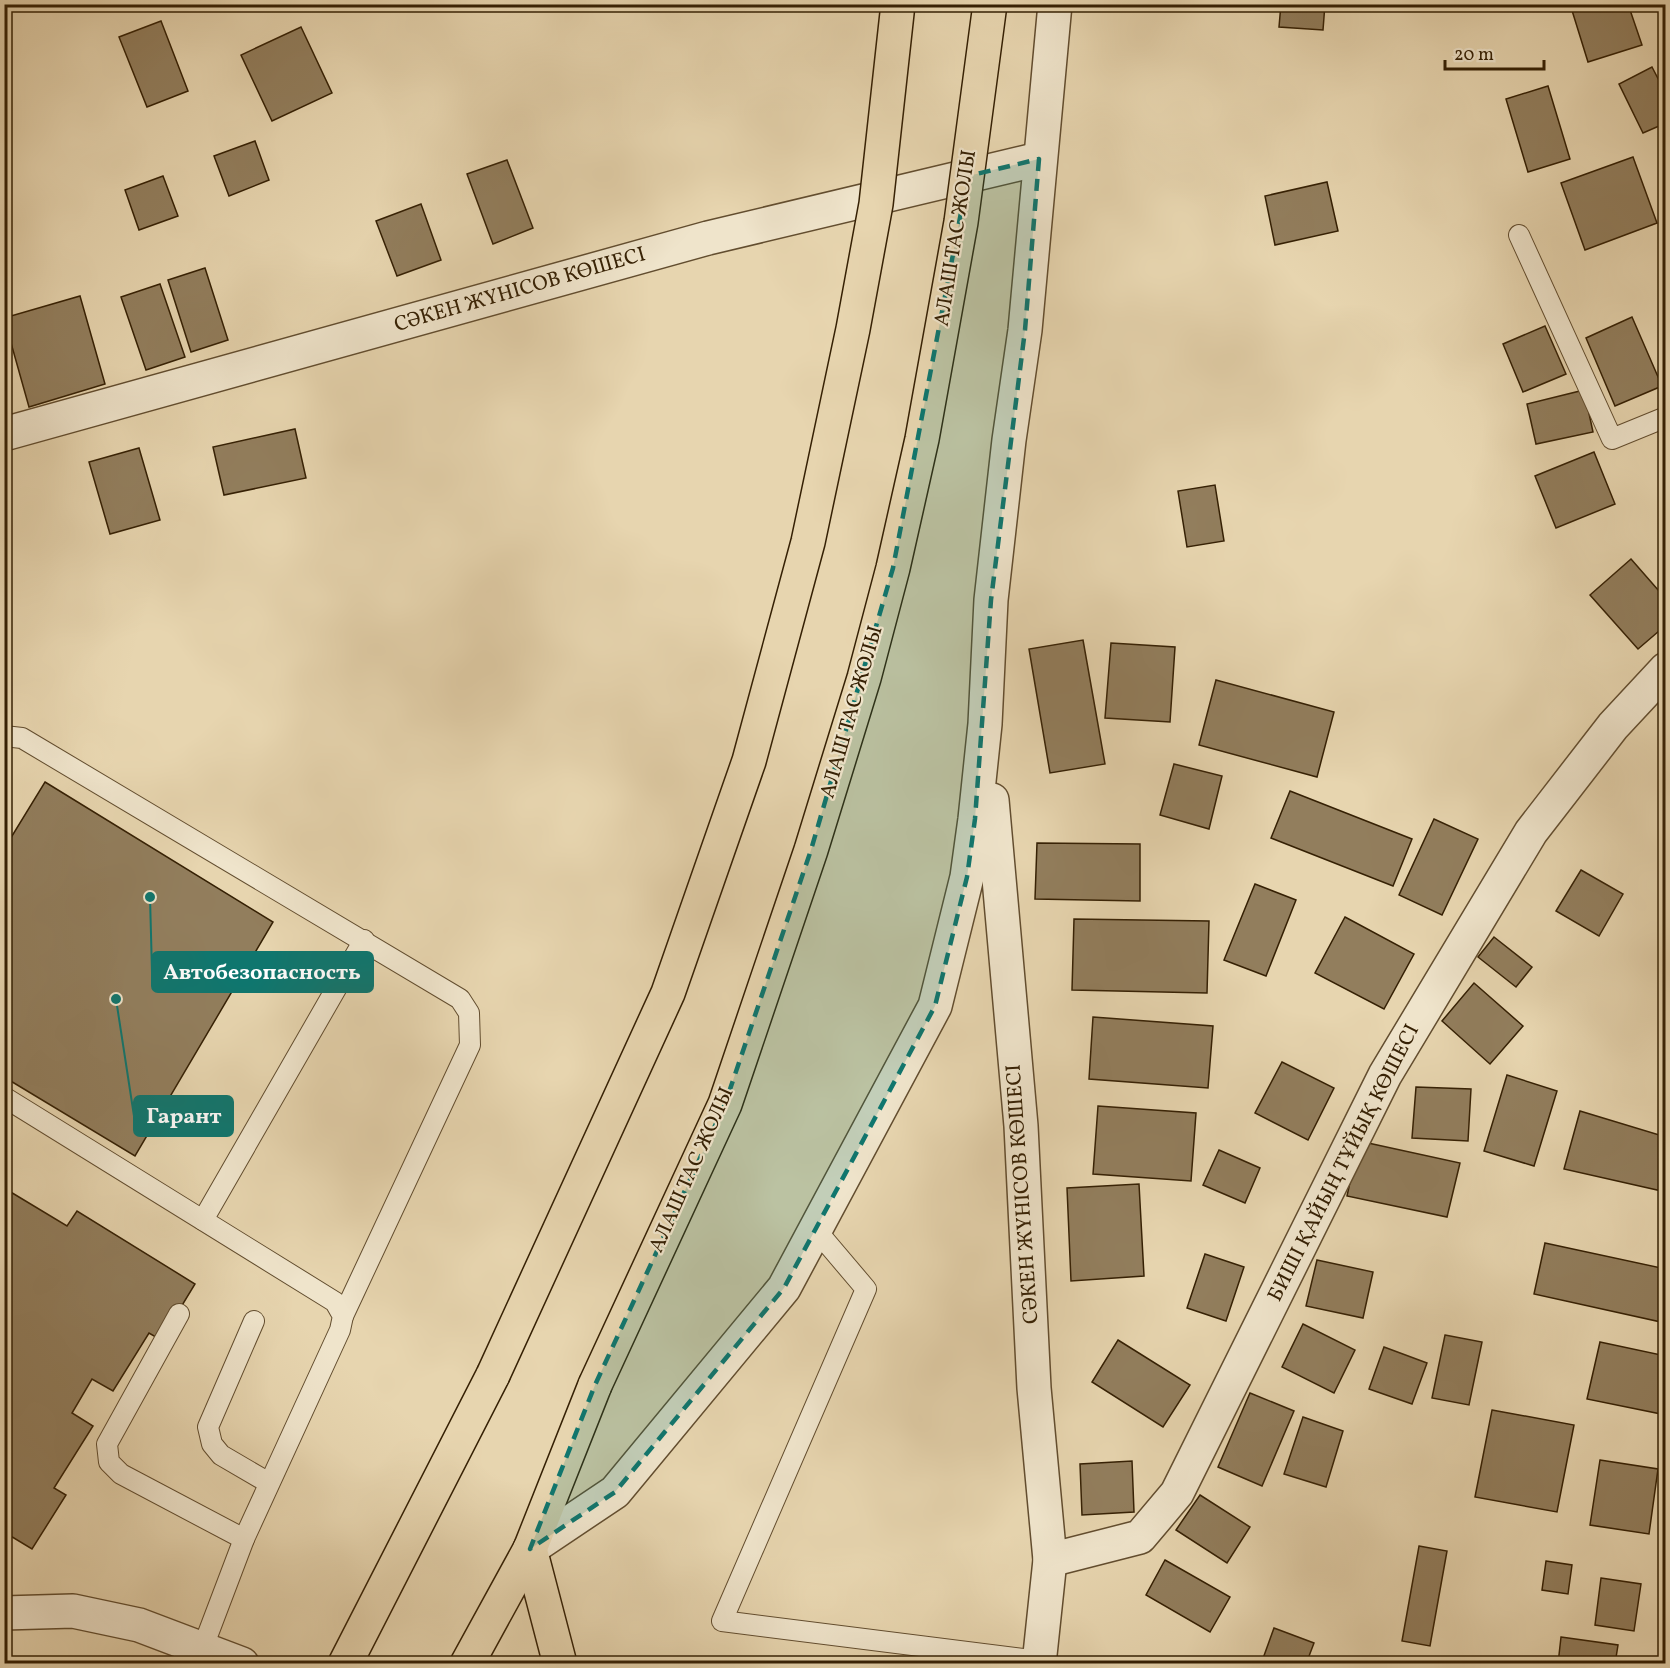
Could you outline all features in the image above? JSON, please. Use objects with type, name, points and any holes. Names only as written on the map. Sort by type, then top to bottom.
[{"type":"main road","points":[[345,1664],[493,1375],[668,993],[749,761],[808,542],[853,329],[876,204],[898,4]]},
{"type":"main road","name":"АЛАШ ТАС ЖОЛЫ","points":[[466,1664],[530,1550],[595,1385],[725,1104],[811,850],[864,678],[893,568],[922,439],[962,222],[990,4]]},
{"type":"main road","points":[[530,1550],[560,1664]]},
{"type":"street","points":[[530,1550],[615,1491],[784,1288],[935,1006],[967,877],[985,724],[991,600],[1009,440],[1025,330],[1055,4]]},
{"type":"street","name":"СӘКЕН ЖҮНІСОВ КӨШЕСІ","points":[[4,434],[708,238],[1039,159]]},
{"type":"street","name":"БИШІ ҚАЙЫҢ ТҰЙЫҚ КӨШЕСІ","points":[[1050,1560],[1140,1537],[1177,1493],[1391,1065],[1531,832],[1613,726],[1665,669]]},
{"type":"street","name":"СӘКЕН ЖҮНІСОВ КӨШЕСІ","points":[[985,724],[1021,1126],[1034,1388],[1050,1560],[1039,1662]]},
{"type":"street","points":[[6,1620],[73,1611],[139,1625],[203,1647],[242,1664]]},
{"type":"lane","points":[[1519,235],[1612,439],[1665,417]]},
{"type":"lane","points":[[4,736],[22,738],[364,940],[460,999],[469,1013],[470,1044],[342,1316],[340,1330],[244,1539],[203,1647]]},
{"type":"lane","points":[[203,1220],[364,940]]},
{"type":"lane","points":[[4,1097],[335,1302],[342,1316]]},
{"type":"lane","points":[[816,1230],[866,1289],[722,1620],[1039,1662]]},
{"type":"lane","points":[[179,1314],[107,1444],[109,1462],[121,1474],[244,1539]]},
{"type":"lane","points":[[254,1321],[208,1426],[212,1444],[221,1455],[269,1484]]},
{"type":"highlighted area","points":[[1039,159],[1025,330],[991,600],[975,819],[967,877],[935,1006],[784,1288],[615,1492],[530,1549],[595,1385],[725,1104],[811,850],[893,568],[968,176]]},
{"type":"building","points":[[1281,4],[1325,4],[1323,30],[1279,27]]},
{"type":"building","points":[[1359,4],[1382,4],[1360,10]]},
{"type":"building","points":[[1570,4],[1628,4],[1642,45],[1588,62]]},
{"type":"building","points":[[161,21],[188,91],[147,107],[119,37]]},
{"type":"building","points":[[301,27],[332,93],[272,121],[241,55]]},
{"type":"building","points":[[1652,67],[1666,94],[1666,123],[1643,133],[1619,84]]},
{"type":"building","points":[[1548,86],[1570,159],[1528,172],[1506,99]]},
{"type":"building","points":[[255,141],[269,180],[229,196],[214,156]]},
{"type":"building","points":[[1633,157],[1657,223],[1585,250],[1561,183]]},
{"type":"building","points":[[507,160],[533,228],[493,244],[467,174]]},
{"type":"building","points":[[163,176],[178,216],[139,230],[125,190]]},
{"type":"building","points":[[1327,182],[1338,231],[1275,245],[1265,196]]},
{"type":"building","points":[[421,204],[441,260],[397,276],[376,221]]},
{"type":"building","points":[[205,268],[228,340],[191,352],[168,280]]},
{"type":"building","points":[[160,284],[185,357],[146,370],[121,297]]},
{"type":"building","points":[[80,296],[105,384],[29,407],[4,318]]},
{"type":"building","points":[[1632,317],[1662,386],[1615,406],[1586,338]]},
{"type":"building","points":[[1545,326],[1566,374],[1523,392],[1503,344]]},
{"type":"building","points":[[1584,390],[1593,432],[1536,444],[1527,404]]},
{"type":"building","points":[[295,429],[306,478],[224,495],[213,447]]},
{"type":"building","points":[[139,448],[160,520],[110,534],[89,462]]},
{"type":"building","points":[[1594,452],[1615,504],[1556,528],[1535,476]]},
{"type":"building","points":[[1215,485],[1224,541],[1187,547],[1178,491]]},
{"type":"building","points":[[1631,559],[1666,599],[1666,625],[1638,649],[1590,595]]},
{"type":"building","points":[[1083,640],[1105,764],[1050,773],[1029,649]]},
{"type":"building","points":[[1111,643],[1175,647],[1170,722],[1105,718]]},
{"type":"building","points":[[1216,680],[1334,712],[1317,777],[1199,745]]},
{"type":"building","points":[[1174,764],[1222,776],[1209,829],[1160,815]]},
{"type":"building","points":[[45,782],[273,922],[135,1156],[4,1077],[4,849]]},
{"type":"building","points":[[1290,791],[1412,839],[1393,886],[1271,838]]},
{"type":"building","points":[[1434,819],[1478,839],[1442,915],[1399,895]]},
{"type":"building","points":[[1037,843],[1140,844],[1140,901],[1035,899]]},
{"type":"building","points":[[1581,870],[1623,894],[1599,936],[1556,911]]},
{"type":"building","points":[[1255,884],[1296,900],[1266,976],[1224,960]]},
{"type":"building","points":[[1345,917],[1414,954],[1384,1009],[1315,973]]},
{"type":"building","points":[[1074,919],[1209,921],[1207,993],[1072,990]]},
{"type":"building","points":[[1494,937],[1532,967],[1516,987],[1478,957]]},
{"type":"building","points":[[1474,983],[1523,1026],[1490,1064],[1442,1021]]},
{"type":"building","points":[[1093,1017],[1213,1026],[1208,1088],[1089,1079]]},
{"type":"building","points":[[1282,1062],[1334,1088],[1308,1140],[1255,1113]]},
{"type":"building","points":[[1507,1075],[1557,1091],[1534,1166],[1484,1151]]},
{"type":"building","points":[[1416,1087],[1471,1089],[1468,1141],[1412,1138]]},
{"type":"building","points":[[1098,1106],[1196,1113],[1191,1181],[1093,1174]]},
{"type":"building","points":[[1580,1111],[1666,1137],[1666,1192],[1564,1169]]},
{"type":"building","points":[[1359,1141],[1460,1163],[1447,1217],[1347,1196]]},
{"type":"building","points":[[1219,1150],[1260,1168],[1245,1203],[1203,1185]]},
{"type":"building","points":[[1139,1184],[1144,1276],[1071,1281],[1067,1188]]},
{"type":"building","points":[[4,1188],[67,1226],[77,1211],[195,1284],[161,1340],[149,1333],[113,1391],[92,1379],[72,1413],[93,1426],[54,1488],[66,1495],[32,1549],[4,1532]]},
{"type":"building","points":[[1545,1243],[1666,1269],[1666,1302],[1661,1322],[1534,1294]]},
{"type":"building","points":[[1205,1254],[1244,1267],[1226,1321],[1187,1308]]},
{"type":"building","points":[[1317,1260],[1373,1272],[1363,1318],[1306,1306]]},
{"type":"building","points":[[1303,1324],[1355,1350],[1334,1393],[1282,1367]]},
{"type":"building","points":[[1445,1335],[1482,1342],[1469,1405],[1432,1398]]},
{"type":"building","points":[[1118,1340],[1190,1385],[1163,1427],[1092,1382]]},
{"type":"building","points":[[1600,1342],[1666,1356],[1666,1415],[1587,1399]]},
{"type":"building","points":[[1384,1347],[1427,1363],[1412,1404],[1369,1389]]},
{"type":"building","points":[[1250,1393],[1294,1411],[1262,1486],[1218,1467]]},
{"type":"building","points":[[1492,1410],[1574,1425],[1557,1512],[1475,1497]]},
{"type":"building","points":[[1303,1417],[1343,1431],[1326,1487],[1284,1474]]},
{"type":"building","points":[[1600,1460],[1658,1469],[1649,1534],[1590,1525]]},
{"type":"building","points":[[1132,1461],[1134,1512],[1082,1515],[1080,1464]]},
{"type":"building","points":[[1200,1495],[1250,1527],[1227,1563],[1176,1530]]},
{"type":"building","points":[[1419,1546],[1447,1551],[1430,1646],[1402,1641]]},
{"type":"building","points":[[1165,1560],[1230,1597],[1210,1632],[1146,1595]]},
{"type":"building","points":[[1546,1561],[1572,1565],[1568,1594],[1542,1590]]},
{"type":"building","points":[[1601,1578],[1641,1584],[1634,1631],[1595,1625]]},
{"type":"building","points":[[1274,1628],[1314,1643],[1306,1664],[1261,1664]]},
{"type":"building","points":[[1561,1637],[1618,1645],[1615,1664],[1558,1664]]},
{"type":"place","name":"Автобезопасность","points":[[150,897]]},
{"type":"place","name":"Гарант","points":[[116,999]]}]
